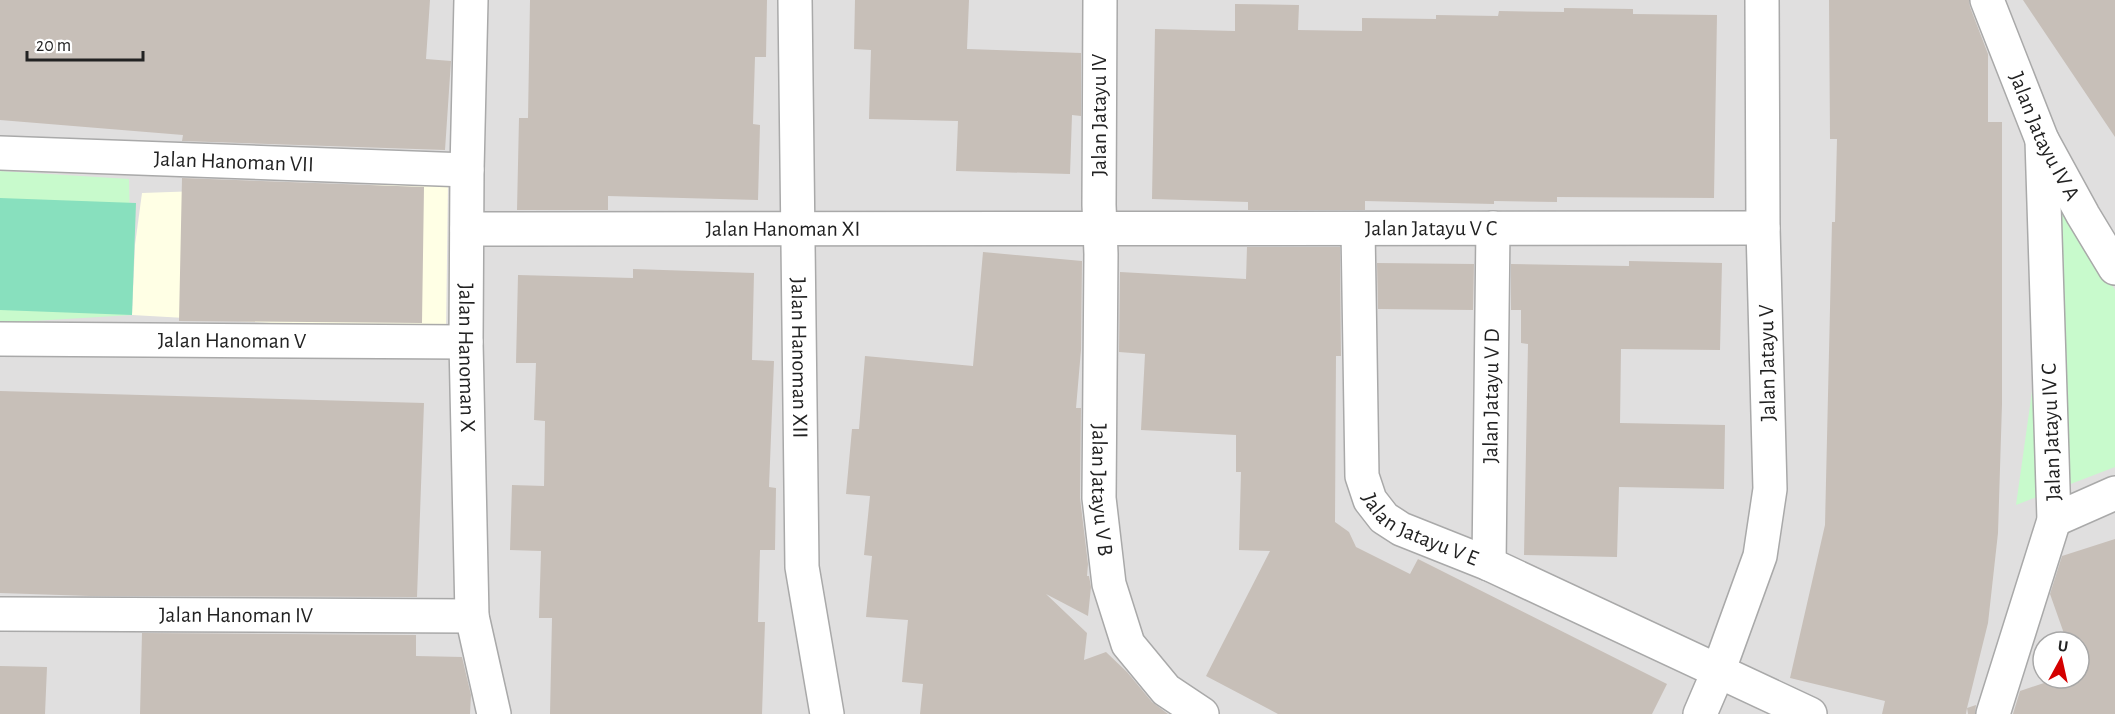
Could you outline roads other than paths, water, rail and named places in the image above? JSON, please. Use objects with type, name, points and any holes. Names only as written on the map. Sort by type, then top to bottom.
[{"type":"street","name":"Jalan Hanoman X","points":[[471,0],[466,342],[472,616],[494,714]]},
{"type":"street","name":"Jalan Hanoman XII","points":[[795,0],[802,567],[827,714]]},
{"type":"street","name":"Jalan Jatayu IV","points":[[1100,0],[1100,230]]},
{"type":"street","name":"Jalan Jatayu V","points":[[1700,714],[1718,672],[1760,556],[1770,489],[1763,228],[1762,0]]},
{"type":"street","name":"Jalan Jatayu IV A","points":[[1987,0],[2042,140],[2115,268]]},
{"type":"street","name":"Jalan Jatayu IV C","points":[[1993,714],[2054,520],[2042,140]]},
{"type":"street","name":"Jalan Hanoman VII","points":[[0,153],[467,170]]},
{"type":"street","name":"Jalan Jatayu V D","points":[[1489,564],[1493,228]]},
{"type":"street","name":"Jalan Jatayu V C","points":[[1100,230],[1763,228]]},
{"type":"street","name":"Jalan Hanoman XI","points":[[467,229],[1100,230]]},
{"type":"street","name":"Jalan Jatayu V E","points":[[1358,229],[1362,476],[1370,500],[1384,518],[1401,529],[1489,564],[1718,672]]},
{"type":"street","name":"Jalan Jatayu V B","points":[[1100,230],[1099,498],[1108,584],[1128,644],[1166,690],[1202,714]]},
{"type":"street","name":"Jalan Hanoman V","points":[[0,339],[466,342]]},
{"type":"street","points":[[2054,520],[2115,493]]},
{"type":"street","name":"Jalan Hanoman IV","points":[[0,614],[472,616]]},
{"type":"street","points":[[1718,672],[1810,714]]}]
